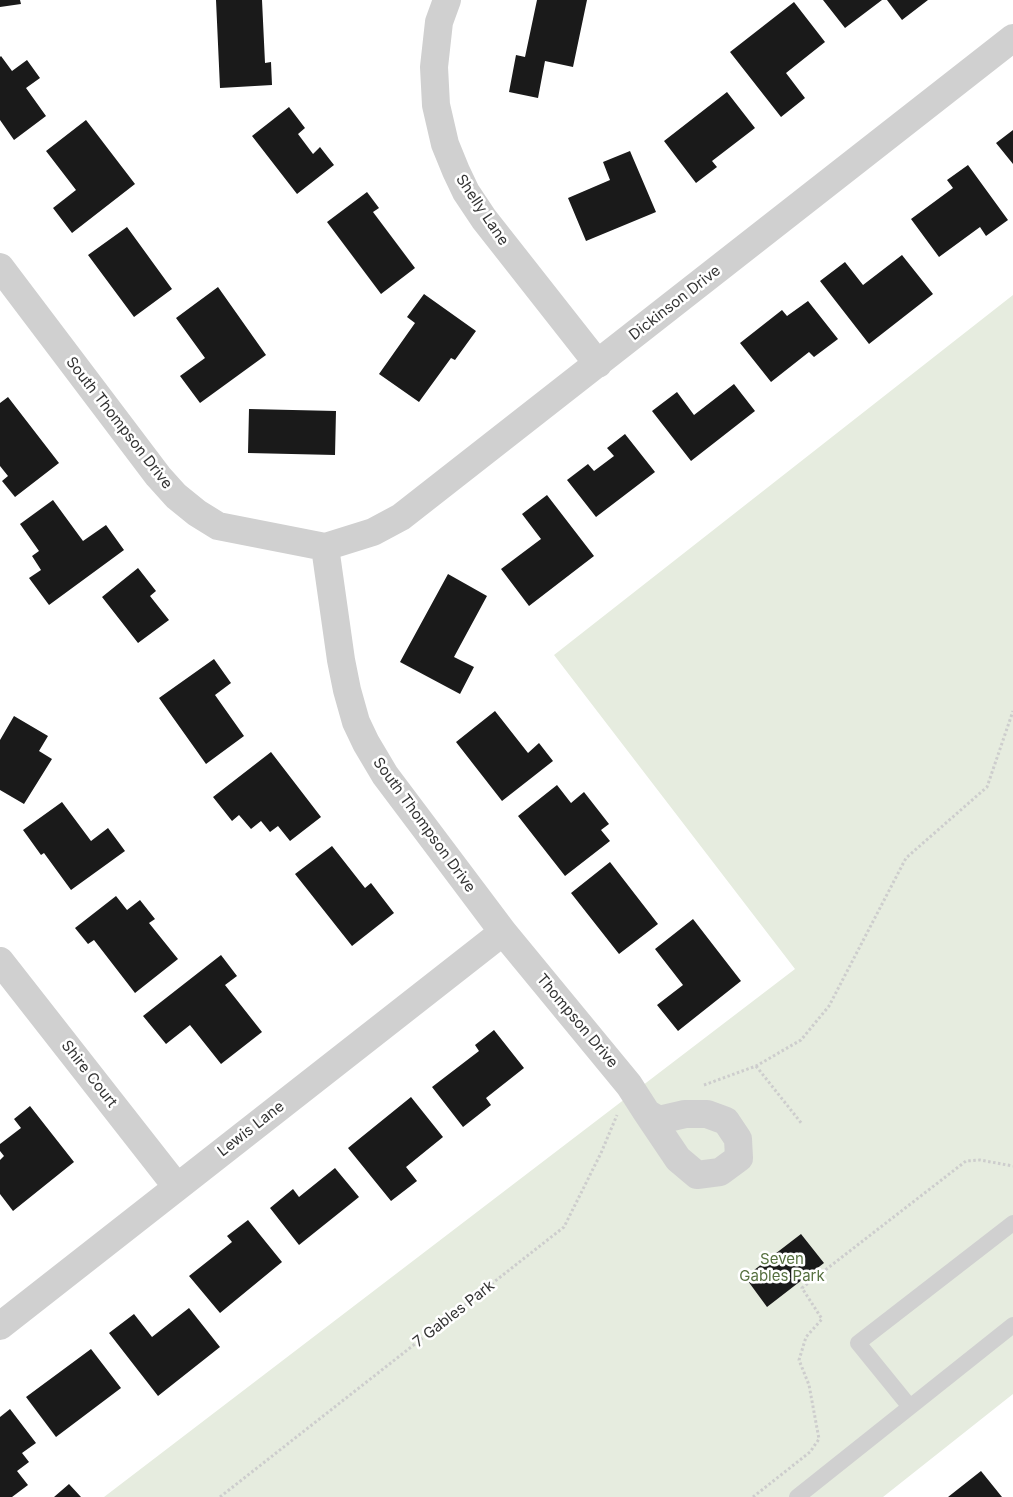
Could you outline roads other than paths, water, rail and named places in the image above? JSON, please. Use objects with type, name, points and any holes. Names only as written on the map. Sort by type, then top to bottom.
[{"type":"street","name":"Shelly Lane","points":[[447,0],[439,22],[434,67],[436,105],[445,144],[456,171],[466,192],[484,219],[598,364]]},
{"type":"street","name":"Dickinson Drive","points":[[325,547],[373,532],[401,517],[1013,38]]},
{"type":"street","name":"South Thompson Drive","points":[[6,274],[158,476],[176,496],[197,513],[218,526],[325,547],[341,660],[356,722],[385,775],[503,932]]},
{"type":"street","name":"Thompson Drive","points":[[503,932],[629,1085],[647,1113]]},
{"type":"street","name":"Lewis Lane","points":[[0,1326],[503,932]]},
{"type":"street","name":"Shire Court","points":[[0,961],[178,1187]]},
{"type":"lane","points":[[910,1407],[858,1343],[1013,1223]]},
{"type":"lane","points":[[797,1497],[1013,1325]]},
{"type":"park label","name":"Seven Gables Park","points":[[782,1268]]}]
